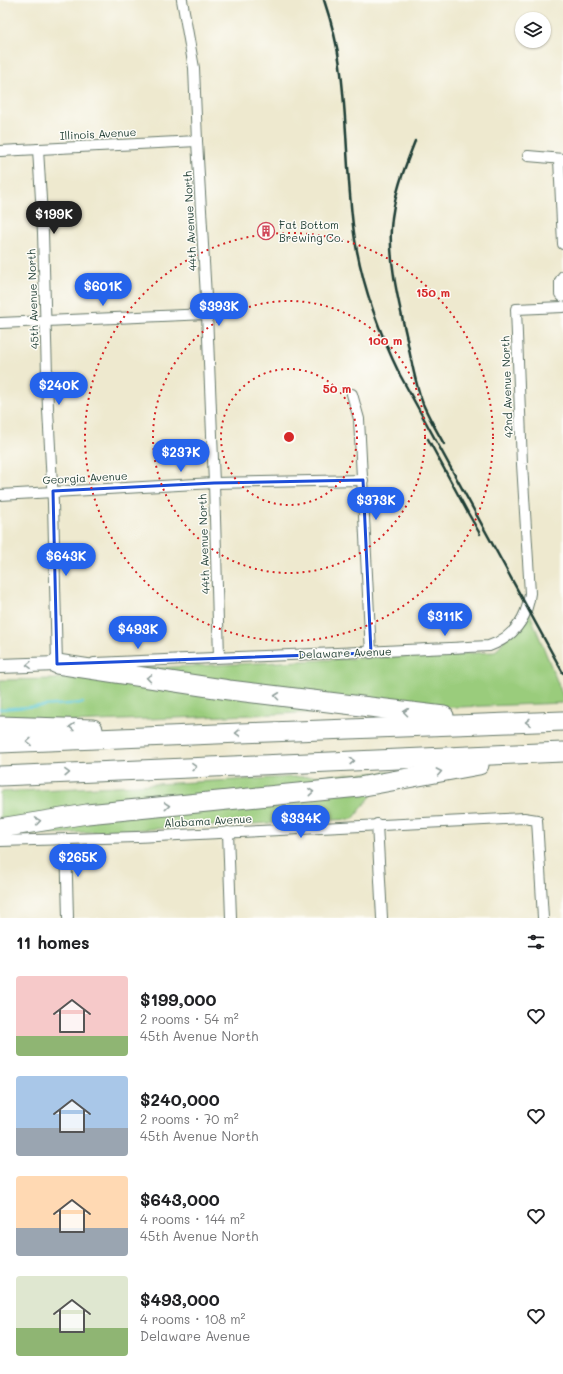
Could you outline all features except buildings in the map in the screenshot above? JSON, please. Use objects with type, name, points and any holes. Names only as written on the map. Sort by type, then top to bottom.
[{"type":"highway","points":[[58,664],[229,690],[501,723]]},
{"type":"highway","points":[[0,744],[166,736],[559,722]]},
{"type":"highway","points":[[0,726],[80,728],[166,736]]},
{"type":"highway","points":[[0,776],[555,752]]},
{"type":"highway","points":[[0,828],[87,814],[358,788],[555,752]]},
{"type":"main road","name":"Delaware Avenue","points":[[0,666],[58,664]]},
{"type":"street","name":"44th Avenue North","points":[[182,0],[194,68],[207,314],[219,657]]},
{"type":"street","name":"Illinois Avenue","points":[[0,151],[197,141]]},
{"type":"street","name":"45th Avenue North","points":[[38,149],[46,321],[48,410],[53,491],[58,664]]},
{"type":"street","points":[[528,156],[561,159],[563,244]]},
{"type":"street","points":[[563,276],[560,281],[560,294],[563,297]]},
{"type":"street","name":"42nd Avenue North","points":[[522,464],[516,309],[563,307]]},
{"type":"street","points":[[0,323],[207,314]]},
{"type":"street","points":[[352,394],[359,419],[371,653]]},
{"type":"street","name":"Delaware Avenue","points":[[58,664],[219,657],[371,653],[489,646],[504,639],[516,628],[528,609],[531,589],[522,464]]},
{"type":"street","name":"Georgia Avenue","points":[[0,495],[214,483],[363,480]]},
{"type":"street","name":"Alabama Avenue","points":[[0,842],[377,824],[468,822],[524,818],[537,820],[543,918]]},
{"type":"street","points":[[377,824],[382,918]]},
{"type":"street","points":[[228,832],[231,918]]},
{"type":"street","points":[[66,840],[68,918]]},
{"type":"highlighted area","points":[[363,480],[371,653],[57,664],[53,491],[214,483]]},
{"type":"green space","points":[[528,609],[563,696],[563,703],[70,722],[0,720],[0,680],[54,679],[129,669],[495,652]]},
{"type":"green space","points":[[390,772],[353,819],[71,833],[0,835],[0,792]]},
{"type":"waterway","points":[[0,709],[83,703]]},
{"type":"railway","points":[[324,0],[334,32],[343,87],[350,196],[358,258],[367,292],[385,343],[400,375],[563,673]]},
{"type":"railway","points":[[415,141],[403,173],[394,205],[391,228],[393,270],[418,388],[425,409],[444,444]]},
{"type":"railway","points":[[428,439],[480,534]]},
{"type":"place","name":"Fat Bottom Brewing Co.","points":[[266,231]]}]
